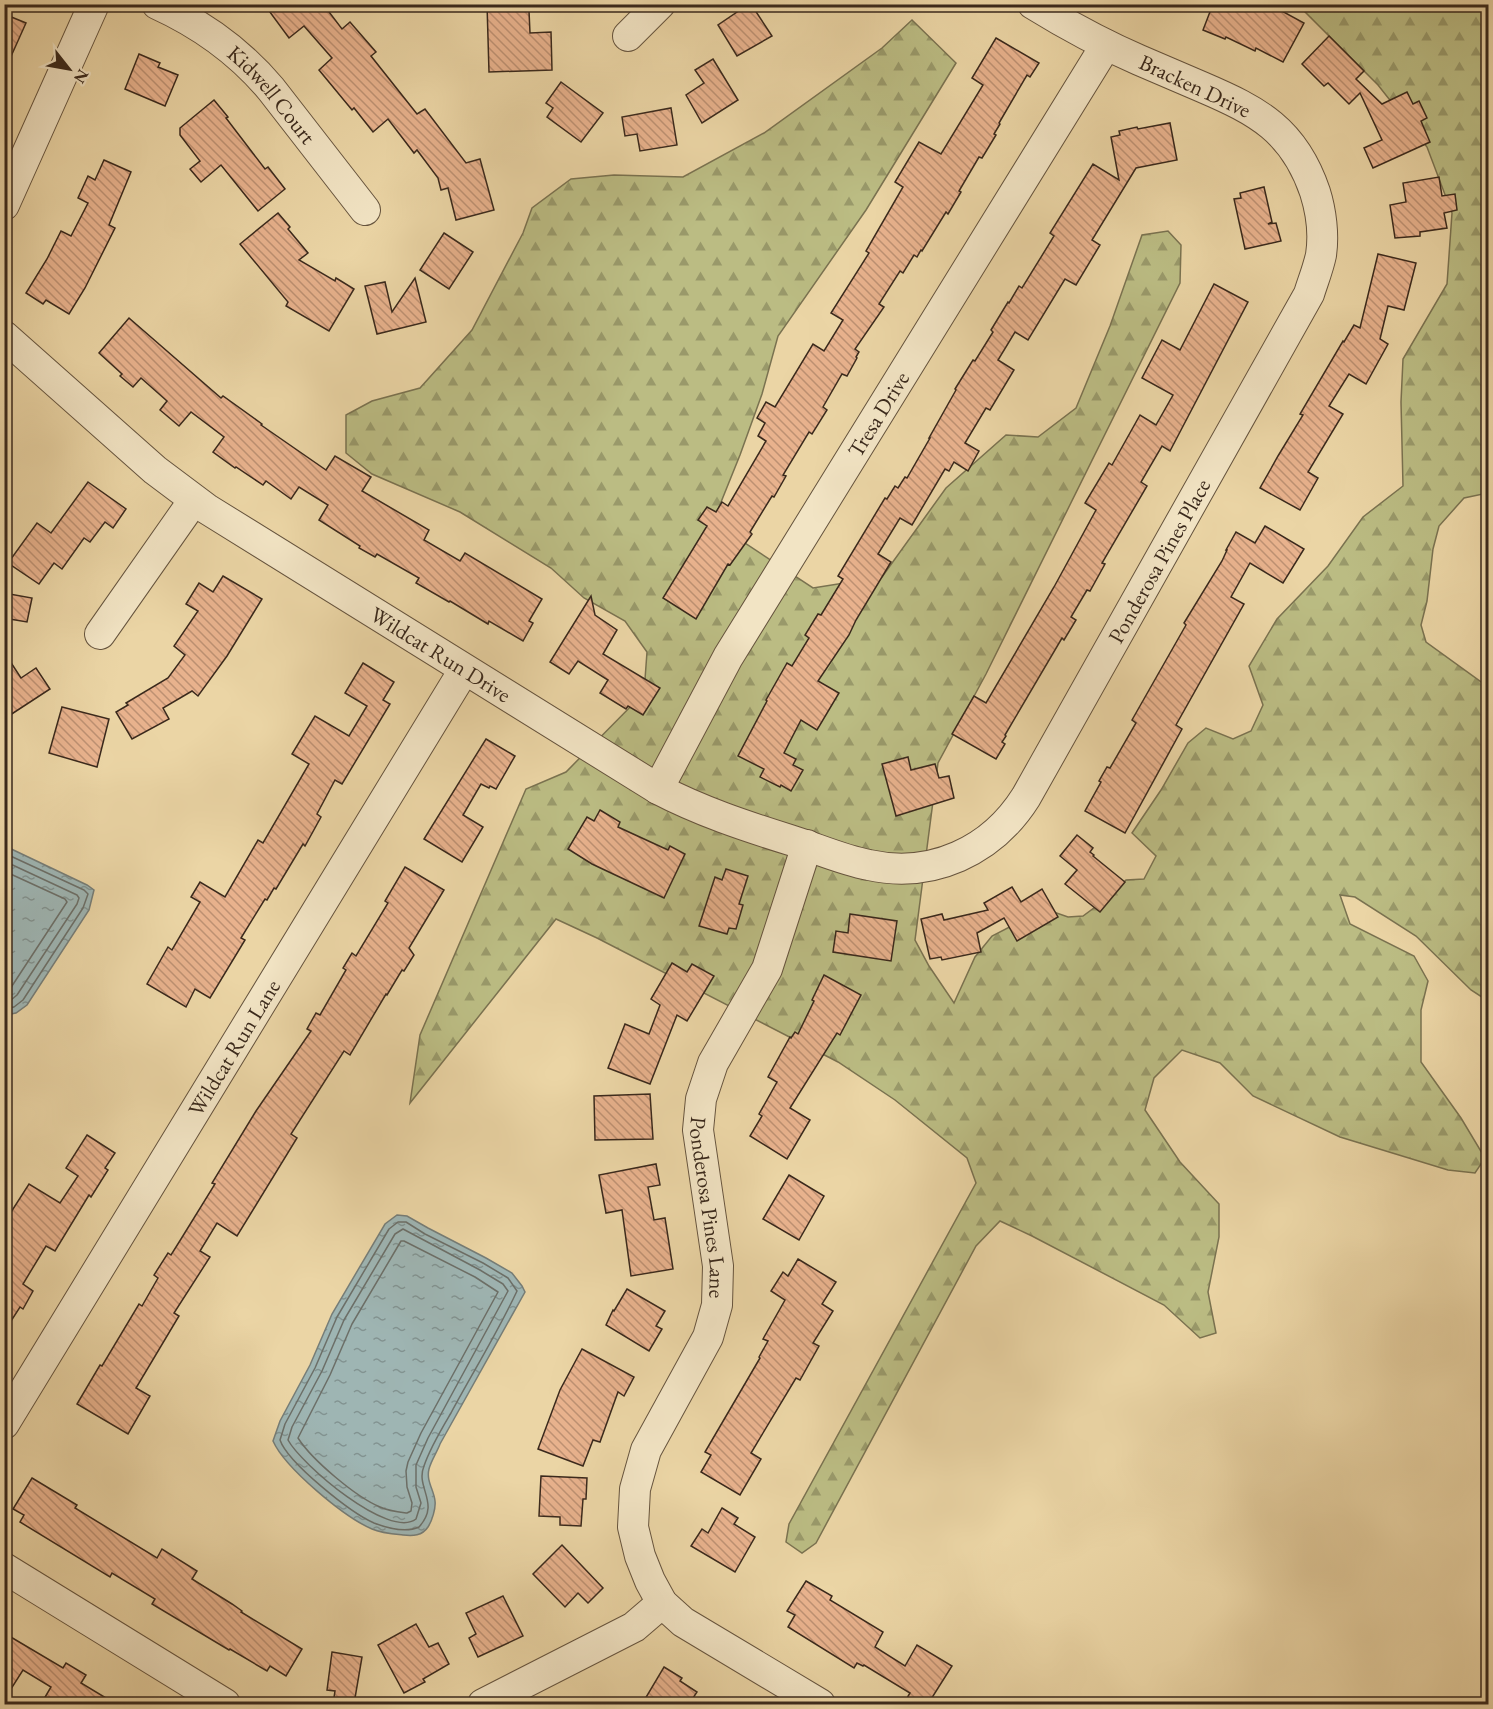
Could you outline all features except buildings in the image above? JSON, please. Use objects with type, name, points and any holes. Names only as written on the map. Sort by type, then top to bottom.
[{"type":"street","points":[[4,205],[94,4]]},
{"type":"street","name":"Kidwell Court","points":[[158,4],[214,36],[255,71],[365,210]]},
{"type":"street","points":[[628,36],[660,4]]},
{"type":"street","name":"Bracken Drive","points":[[1033,4],[1106,45],[1238,102],[1263,117],[1297,153],[1311,181],[1318,206]]},
{"type":"street","name":"Tresa Drive","points":[[658,789],[728,657],[1106,45]]},
{"type":"street","name":"Ponderosa Pines Place","points":[[927,866],[957,857],[984,843],[1018,810],[1026,797],[1309,294],[1321,254],[1318,206]]},
{"type":"street","name":"Wildcat Run Drive","points":[[4,336],[148,464],[194,500],[658,789],[715,815],[875,866],[908,869],[927,866]]},
{"type":"street","points":[[100,634],[194,500]]},
{"type":"street","name":"Wildcat Run Lane","points":[[4,1424],[464,670]]},
{"type":"street","name":"Ponderosa Pines Lane","points":[[662,1603],[640,1556],[633,1527],[635,1489],[646,1450],[708,1337],[717,1305],[718,1266],[698,1130],[701,1098],[713,1063],[767,969],[807,845]]},
{"type":"street","points":[[4,1568],[225,1704]]},
{"type":"street","points":[[483,1704],[633,1627],[662,1603],[682,1622],[820,1704]]},
{"type":"green space","points":[[1291,5],[1488,5],[1488,493],[1464,498],[1439,526],[1421,625],[1426,642],[1488,687],[1488,1001],[1471,990],[1416,936],[1355,897],[1340,895],[1350,924],[1414,956],[1428,981],[1421,1010],[1421,1062],[1461,1118],[1485,1158],[1475,1173],[1448,1170],[1340,1137],[1253,1096],[1220,1063],[1182,1050],[1154,1078],[1145,1110],[1180,1162],[1219,1204],[1219,1237],[1208,1292],[1216,1333],[1200,1338],[1164,1305],[1000,1221],[976,1246],[816,1543],[802,1553],[786,1542],[789,1524],[976,1183],[967,1158],[895,1100],[838,1062],[556,919],[410,1103],[420,1035],[526,789],[566,772],[644,693],[647,652],[625,621],[584,598],[551,568],[460,512],[372,474],[346,453],[346,415],[372,401],[420,388],[472,330],[523,233],[532,208],[571,179],[614,175],[683,177],[764,133],[882,48],[912,20],[956,63],[866,210],[778,336],[762,394],[713,522],[813,588],[882,577],[946,488],[1006,435],[1038,437],[1076,408],[1110,326],[1142,235],[1168,231],[1181,245],[1180,283],[986,674],[938,763],[915,940],[954,1003],[975,957],[992,936],[1029,917],[1051,911],[1068,917],[1083,916],[1110,896],[1126,880],[1144,879],[1156,856],[1132,833],[1161,790],[1188,743],[1206,728],[1233,739],[1251,731],[1263,705],[1249,666],[1277,619],[1328,566],[1363,517],[1403,486],[1401,402],[1403,359],[1447,284],[1452,213],[1427,147],[1378,85],[1301,8]]},
{"type":"water","points":[[5,846],[94,890],[89,910],[27,1005],[16,1013],[5,1015]]},
{"type":"water","points":[[397,1215],[407,1216],[512,1273],[525,1292],[440,1444],[428,1473],[435,1501],[433,1514],[426,1530],[414,1535],[391,1534],[376,1530],[346,1514],[302,1478],[273,1441],[280,1421],[310,1365],[332,1314],[385,1224]]}]
